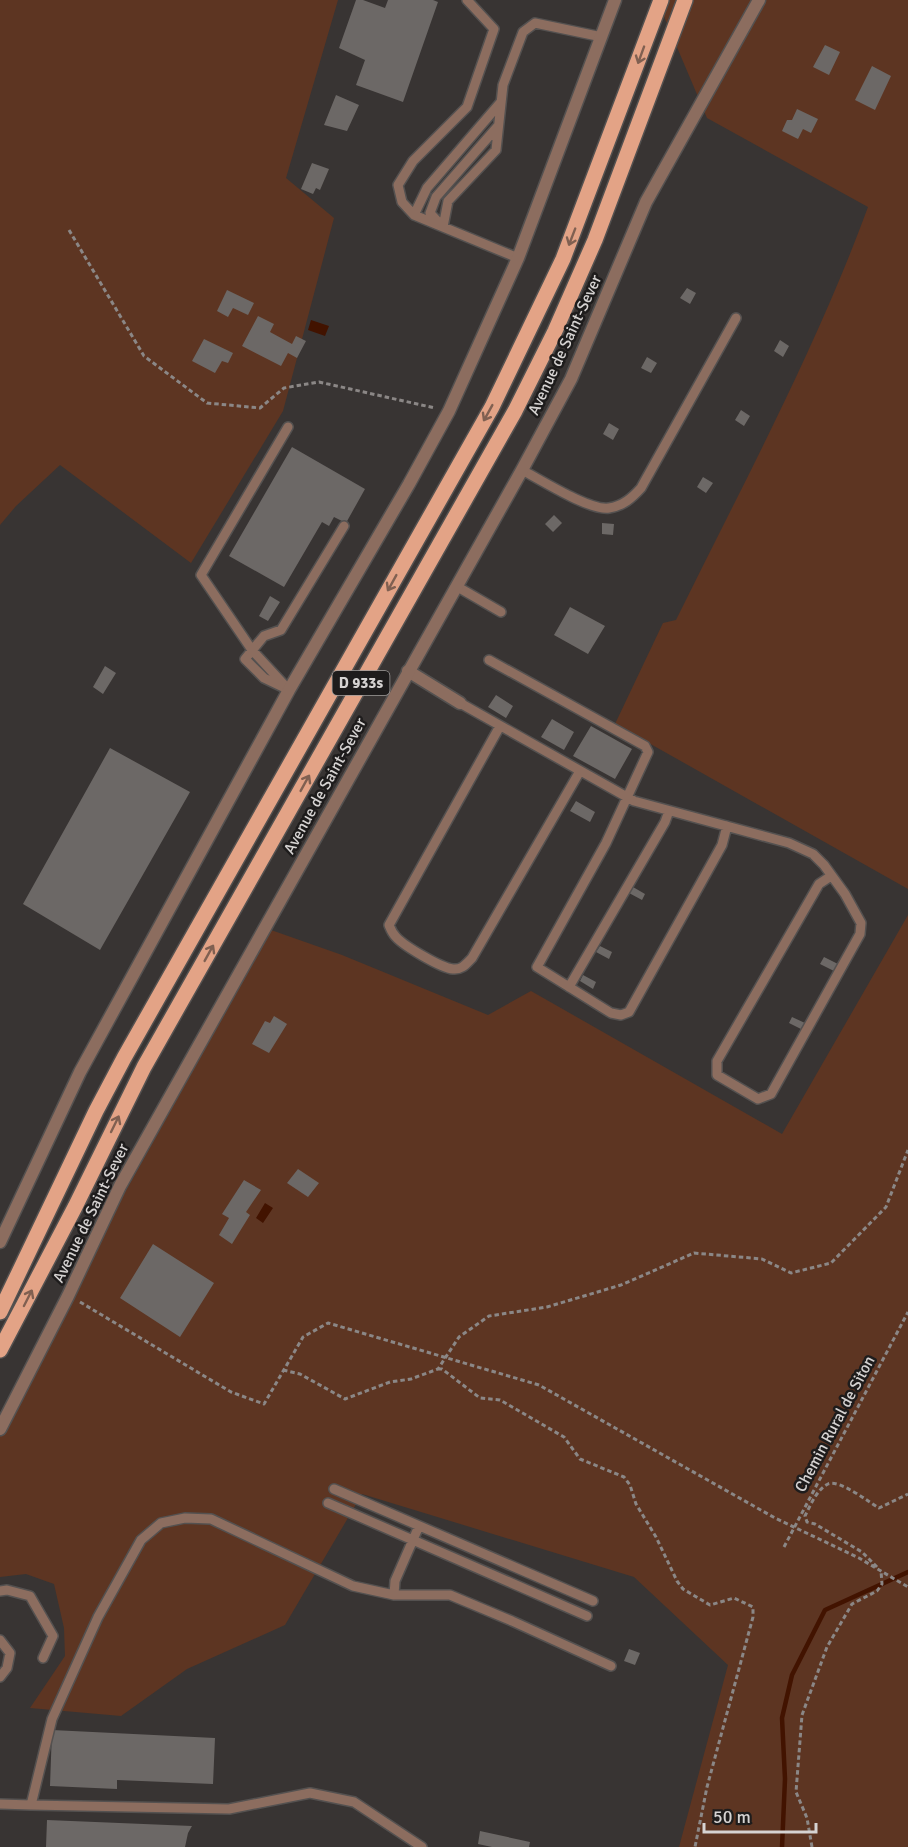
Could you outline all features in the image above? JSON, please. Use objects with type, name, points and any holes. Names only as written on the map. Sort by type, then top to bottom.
[{"type":"main road","name":"D 933s","points":[[0,1312],[96,1111],[124,1058],[497,397],[563,259],[661,0]]},
{"type":"main road","name":"D 933s","points":[[0,1350],[75,1207],[144,1067],[515,411],[555,331],[595,240],[685,0]]},
{"type":"street","points":[[0,1242],[80,1072],[289,690],[449,411],[518,258],[615,0]]},
{"type":"street","name":"Avenue de Saint-Sever","points":[[0,1429],[69,1296],[120,1186],[571,379],[646,202],[759,0]]},
{"type":"street","points":[[408,671],[460,703]]},
{"type":"lane","points":[[467,0],[494,29],[467,107],[413,161],[398,185],[402,202],[414,215],[518,258]]},
{"type":"lane","points":[[443,227],[448,201],[496,150],[503,85],[523,32],[535,23],[602,37]]},
{"type":"lane","points":[[414,215],[428,188],[501,102]]},
{"type":"lane","points":[[443,227],[430,213],[436,197],[499,125]]},
{"type":"lane","points":[[522,470],[589,505],[608,508],[629,501],[641,488],[736,318]]},
{"type":"lane","points":[[288,428],[201,575],[252,650],[289,690]]},
{"type":"lane","points":[[252,650],[264,636],[281,630],[344,526]]},
{"type":"lane","points":[[456,586],[501,612]]},
{"type":"lane","points":[[489,660],[645,746],[648,752],[606,843],[537,967],[611,1013],[621,1015],[629,1012],[722,845],[727,826]]},
{"type":"lane","points":[[460,703],[634,801],[801,848],[813,854],[831,876],[845,894],[861,923],[861,934],[771,1094],[758,1099],[717,1076],[717,1061],[819,884],[831,876]]},
{"type":"lane","points":[[500,726],[389,925],[391,932],[398,939],[444,967],[454,969],[463,967],[472,958],[580,771]]},
{"type":"lane","points":[[569,987],[665,822],[669,811]]},
{"type":"lane","points":[[333,1489],[593,1601]]},
{"type":"lane","points":[[328,1503],[587,1616]]},
{"type":"lane","points":[[31,1804],[52,1719],[98,1617],[141,1540],[161,1523],[185,1518],[211,1519],[353,1586],[394,1595],[450,1595],[611,1666]]},
{"type":"lane","points":[[394,1595],[395,1581],[419,1526]]},
{"type":"lane","points":[[0,1591],[7,1590],[30,1596],[53,1636],[43,1658]]},
{"type":"lane","points":[[0,1640],[10,1653],[7,1668],[0,1677]]},
{"type":"lane","points":[[0,1804],[229,1809],[310,1793],[354,1802],[422,1847]]},
{"type":"path","points":[[69,230],[144,356],[207,403],[260,408],[284,388],[319,382],[449,411]]},
{"type":"path","points":[[283,1370],[300,1374],[345,1399],[390,1382],[411,1379],[438,1369],[459,1337],[489,1316],[547,1307],[621,1285],[694,1253],[762,1259],[791,1273],[831,1263],[886,1207],[908,1150]]},
{"type":"path","points":[[69,1296],[231,1392],[264,1404],[303,1337],[328,1323],[539,1385],[794,1527],[908,1587]]},
{"type":"path","name":"Chemin Rural de Siton","points":[[784,1547],[908,1312]]},
{"type":"path","points":[[438,1369],[442,1369],[480,1398],[500,1400],[564,1437],[580,1459],[624,1477],[682,1589],[710,1605],[734,1598],[753,1607],[753,1617],[707,1787],[694,1847]]},
{"type":"path","points":[[812,1847],[807,1818],[796,1791],[802,1715],[827,1647],[852,1604],[877,1591],[882,1584],[881,1571],[862,1552],[815,1524],[807,1522],[805,1516],[815,1498],[826,1485],[836,1483],[879,1508],[908,1494]]},
{"type":"shaded area","points":[[0,0],[338,0],[286,178],[334,218],[283,411],[191,563],[60,465],[16,506],[0,525]]},
{"type":"shaded area","points":[[657,0],[908,0],[908,889],[615,724],[663,623],[676,620],[778,416],[848,260],[868,207],[707,118]]},
{"type":"shaded area","points":[[311,320],[329,326],[325,336],[308,330]]},
{"type":"shaded area","points":[[908,915],[908,1847],[679,1847],[728,1665],[634,1577],[362,1494],[285,1625],[187,1669],[121,1716],[30,1708],[65,1656],[64,1628],[54,1584],[26,1574],[0,1577],[0,1417],[271,930],[342,955],[488,1015],[531,991],[782,1134]]},
{"type":"shaded area","points":[[265,1203],[273,1208],[263,1223],[256,1218]]},
{"type":"building","points":[[356,0],[363,0],[385,8],[388,0],[438,2],[403,102],[356,85],[365,60],[339,48]]},
{"type":"building","points":[[825,45],[840,52],[829,75],[813,67]]},
{"type":"building","points":[[872,66],[891,76],[875,110],[855,100]]},
{"type":"building","points":[[336,95],[359,105],[347,131],[324,125]]},
{"type":"building","points":[[797,109],[818,119],[811,133],[803,129],[798,139],[782,131],[787,120],[792,120]]},
{"type":"building","points":[[312,163],[329,169],[320,190],[316,188],[313,194],[301,189]]},
{"type":"building","points":[[687,288],[696,293],[690,304],[680,298]]},
{"type":"building","points":[[227,290],[254,303],[248,315],[233,308],[228,317],[217,311]]},
{"type":"building","points":[[258,316],[274,324],[270,332],[292,344],[296,336],[306,341],[297,358],[288,353],[281,366],[242,346]]},
{"type":"building","points":[[204,339],[233,353],[228,363],[222,361],[215,373],[192,361]]},
{"type":"building","points":[[780,340],[789,346],[783,357],[774,351]]},
{"type":"building","points":[[647,357],[657,363],[651,373],[641,368]]},
{"type":"building","points":[[741,410],[750,416],[744,426],[735,420]]},
{"type":"building","points":[[609,423],[619,429],[613,440],[603,434]]},
{"type":"building","points":[[292,447],[365,489],[346,523],[334,517],[329,526],[322,522],[284,587],[229,556]]},
{"type":"building","points":[[703,477],[713,483],[706,493],[697,487]]},
{"type":"building","points":[[554,515],[562,523],[553,532],[545,524]]},
{"type":"building","points":[[602,523],[614,524],[613,535],[602,534]]},
{"type":"building","points":[[270,596],[280,602],[268,621],[259,616]]},
{"type":"building","points":[[570,607],[605,626],[588,654],[554,635]]},
{"type":"building","points":[[105,666],[116,673],[103,694],[93,687]]},
{"type":"building","points":[[496,695],[513,706],[506,718],[488,707]]},
{"type":"building","points":[[552,719],[574,732],[564,750],[541,737]]},
{"type":"building","points":[[591,726],[632,749],[615,779],[573,756]]},
{"type":"building","points":[[110,748],[190,792],[100,950],[23,904]]},
{"type":"building","points":[[576,801],[595,812],[590,822],[570,811]]},
{"type":"building","points":[[633,887],[645,894],[642,900],[629,893]]},
{"type":"building","points":[[600,946],[612,952],[609,959],[596,952]]},
{"type":"building","points":[[824,957],[838,964],[834,971],[820,964]]},
{"type":"building","points":[[583,975],[596,982],[593,989],[580,981]]},
{"type":"building","points":[[274,1016],[287,1024],[269,1053],[252,1044],[265,1021],[270,1023]]},
{"type":"building","points":[[792,1017],[805,1023],[801,1029],[789,1023]]},
{"type":"building","points":[[298,1169],[319,1183],[308,1197],[287,1183]]},
{"type":"building","points":[[244,1180],[261,1190],[246,1212],[250,1215],[232,1244],[219,1235],[229,1218],[222,1214]]},
{"type":"building","points":[[153,1244],[214,1283],[180,1337],[120,1298]]},
{"type":"building","points":[[629,1649],[640,1653],[635,1665],[624,1661]]},
{"type":"building","points":[[52,1730],[215,1738],[213,1784],[117,1780],[117,1789],[50,1786]]},
{"type":"building","points":[[47,1820],[192,1826],[185,1847],[46,1847]]},
{"type":"building","points":[[480,1831],[530,1842],[529,1847],[492,1847],[478,1844]]},
{"type":"waterway","points":[[782,1847],[785,1779],[782,1718],[792,1675],[825,1610],[908,1572]]}]
